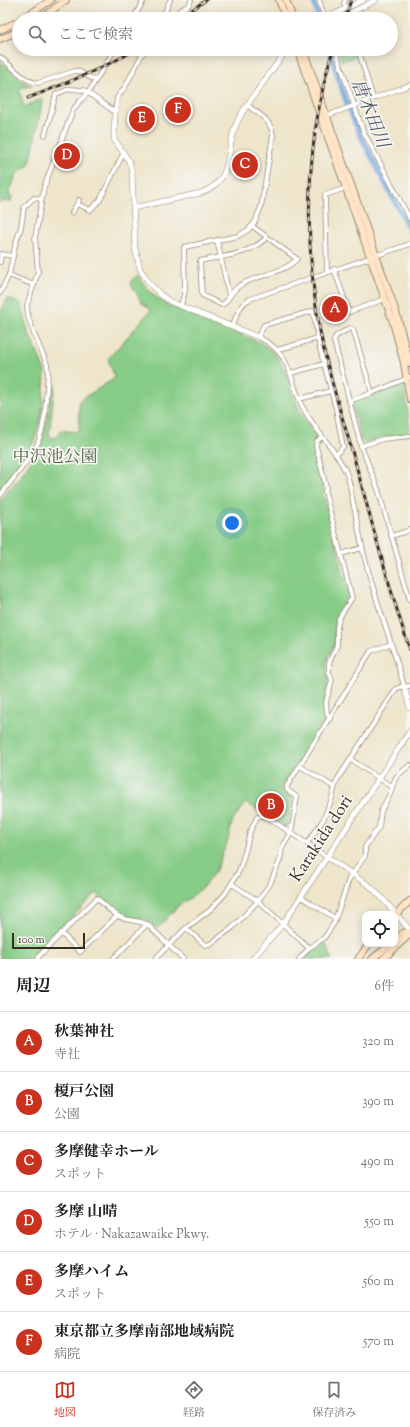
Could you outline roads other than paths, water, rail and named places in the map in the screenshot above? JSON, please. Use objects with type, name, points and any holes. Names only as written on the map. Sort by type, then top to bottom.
[{"type":"main road","points":[[33,12],[51,0]]},
{"type":"main road","points":[[50,12],[66,0]]},
{"type":"main road","points":[[279,0],[283,12]]},
{"type":"main road","points":[[286,0],[290,12]]},
{"type":"main road","points":[[0,30],[12,24]]},
{"type":"main road","points":[[0,39],[12,34]]},
{"type":"main road","points":[[299,56],[346,188],[396,312],[410,364]]},
{"type":"main road","points":[[305,56],[373,256],[399,342],[408,377],[410,399]]},
{"type":"main road","points":[[398,912],[409,901]]},
{"type":"main road","points":[[398,938],[403,933],[410,932]]},
{"type":"main road","points":[[383,959],[410,932]]},
{"type":"main road","points":[[358,959],[368,947]]},
{"type":"main road","points":[[372,959],[387,947]]},
{"type":"street","points":[[137,12],[144,0]]},
{"type":"street","points":[[165,12],[170,0]]},
{"type":"street","points":[[178,12],[189,5],[191,0]]},
{"type":"street","points":[[319,0],[323,12]]},
{"type":"street","points":[[345,0],[344,3],[346,9]]},
{"type":"street","points":[[340,12],[363,0]]},
{"type":"street","points":[[352,12],[376,0]]},
{"type":"street","points":[[0,496],[27,461],[38,443],[45,413],[48,372],[47,364],[34,334],[27,311],[28,301],[38,272],[35,238],[41,199],[73,110],[88,93],[111,56]]},
{"type":"street","points":[[141,56],[125,87],[117,98],[114,139],[131,166],[135,248],[142,274],[161,295],[181,306],[258,337],[277,350],[287,364],[305,412],[346,472],[350,485],[362,548],[376,598],[409,700],[410,708]]},
{"type":"street","points":[[133,208],[201,193],[216,185],[225,172],[235,126],[247,105],[282,56]]},
{"type":"street","points":[[337,56],[353,106],[363,131],[410,219]]},
{"type":"street","points":[[360,56],[373,98]]},
{"type":"street","points":[[0,57],[26,79],[35,83],[75,71],[96,80]]},
{"type":"street","points":[[326,116],[410,85]]},
{"type":"street","points":[[45,135],[56,94],[70,89],[84,90],[115,112]]},
{"type":"street","points":[[181,306],[185,291],[184,247],[238,236],[252,226],[262,207],[273,136],[272,128],[267,120],[247,105]]},
{"type":"street","points":[[72,213],[78,202],[90,210],[100,200],[124,154]]},
{"type":"street","points":[[327,272],[325,195],[346,188]]},
{"type":"street","points":[[0,293],[10,275],[15,246],[21,228],[24,207],[34,198],[41,199]]},
{"type":"street","points":[[252,226],[297,259],[286,268],[243,284],[229,295],[226,303],[222,305],[202,295],[200,261],[246,252],[254,249],[267,238]]},
{"type":"street","points":[[217,240],[229,295]]},
{"type":"street","points":[[232,326],[240,308],[246,301],[410,244]]},
{"type":"street","points":[[0,262],[1,254],[13,256]]},
{"type":"street","points":[[334,270],[349,312],[385,299]]},
{"type":"street","points":[[10,275],[34,285]]},
{"type":"street","points":[[258,337],[264,325],[313,311],[324,364],[336,409],[343,447],[336,456]]},
{"type":"street","points":[[372,393],[353,329],[350,328],[336,336],[334,341],[361,446],[378,489],[410,600]]},
{"type":"street","points":[[277,350],[318,338]]},
{"type":"street","points":[[291,373],[324,364]]},
{"type":"street","points":[[349,401],[372,393],[408,377]]},
{"type":"street","points":[[299,399],[331,391]]},
{"type":"street","points":[[361,446],[382,439],[410,436]]},
{"type":"street","points":[[322,437],[316,441],[316,444],[326,486],[325,492],[352,598],[340,618],[337,628],[337,645],[329,663],[329,672],[332,680],[326,702],[327,713],[330,719]]},
{"type":"street","points":[[392,536],[410,529]]},
{"type":"street","points":[[341,554],[362,548]]},
{"type":"street","points":[[186,928],[205,945],[210,944],[232,928],[258,901],[270,884],[280,860],[282,848],[291,833],[297,797],[287,790],[287,786],[372,651],[391,644]]},
{"type":"street","points":[[307,844],[323,820],[331,801],[337,780],[350,759],[396,689],[404,686],[410,686]]},
{"type":"street","name":"Karakida dori","points":[[252,959],[283,924],[410,731]]},
{"type":"street","points":[[350,759],[392,787]]},
{"type":"street","points":[[299,959],[309,948],[324,938],[335,918],[349,879],[365,856],[365,847],[379,827],[381,811],[397,776],[410,765]]},
{"type":"street","points":[[300,766],[334,787]]},
{"type":"street","points":[[155,959],[186,928],[218,902],[232,884],[239,871],[250,832],[257,817],[264,816],[353,874],[375,891],[393,911]]},
{"type":"street","points":[[232,884],[258,901],[309,948]]},
{"type":"street","points":[[301,897],[335,918]]},
{"type":"street","points":[[38,959],[39,956],[61,933],[97,898],[117,916],[148,924],[183,959]]},
{"type":"street","points":[[61,933],[80,952],[117,916]]},
{"type":"street","points":[[398,917],[410,932]]},
{"type":"street","points":[[113,959],[148,924]]},
{"type":"waterway","name":"唐木田川","points":[[313,0],[317,12]]},
{"type":"waterway","name":"唐木田川","points":[[331,56],[344,96],[359,133],[410,231]]},
{"type":"railway","points":[[189,12],[206,0]]},
{"type":"railway","points":[[347,12],[351,0]]},
{"type":"railway","points":[[28,98],[83,76],[124,56]]},
{"type":"railway","points":[[331,56],[317,119],[310,189],[311,260],[315,296],[323,348],[332,382],[388,581],[410,650]]},
{"type":"place","name":"東京都立多摩南部地域病院","points":[[178,110]]},
{"type":"place","name":"多摩ハイム","points":[[142,119]]},
{"type":"place","name":"多摩 山晴","points":[[67,156]]},
{"type":"place","name":"多摩健幸ホール","points":[[245,165]]},
{"type":"place","name":"秋葉神社","points":[[335,309]]},
{"type":"place","name":"榎戸公園","points":[[271,806]]},
{"type":"park label","name":"中沢池公園","points":[[55,458]]}]
